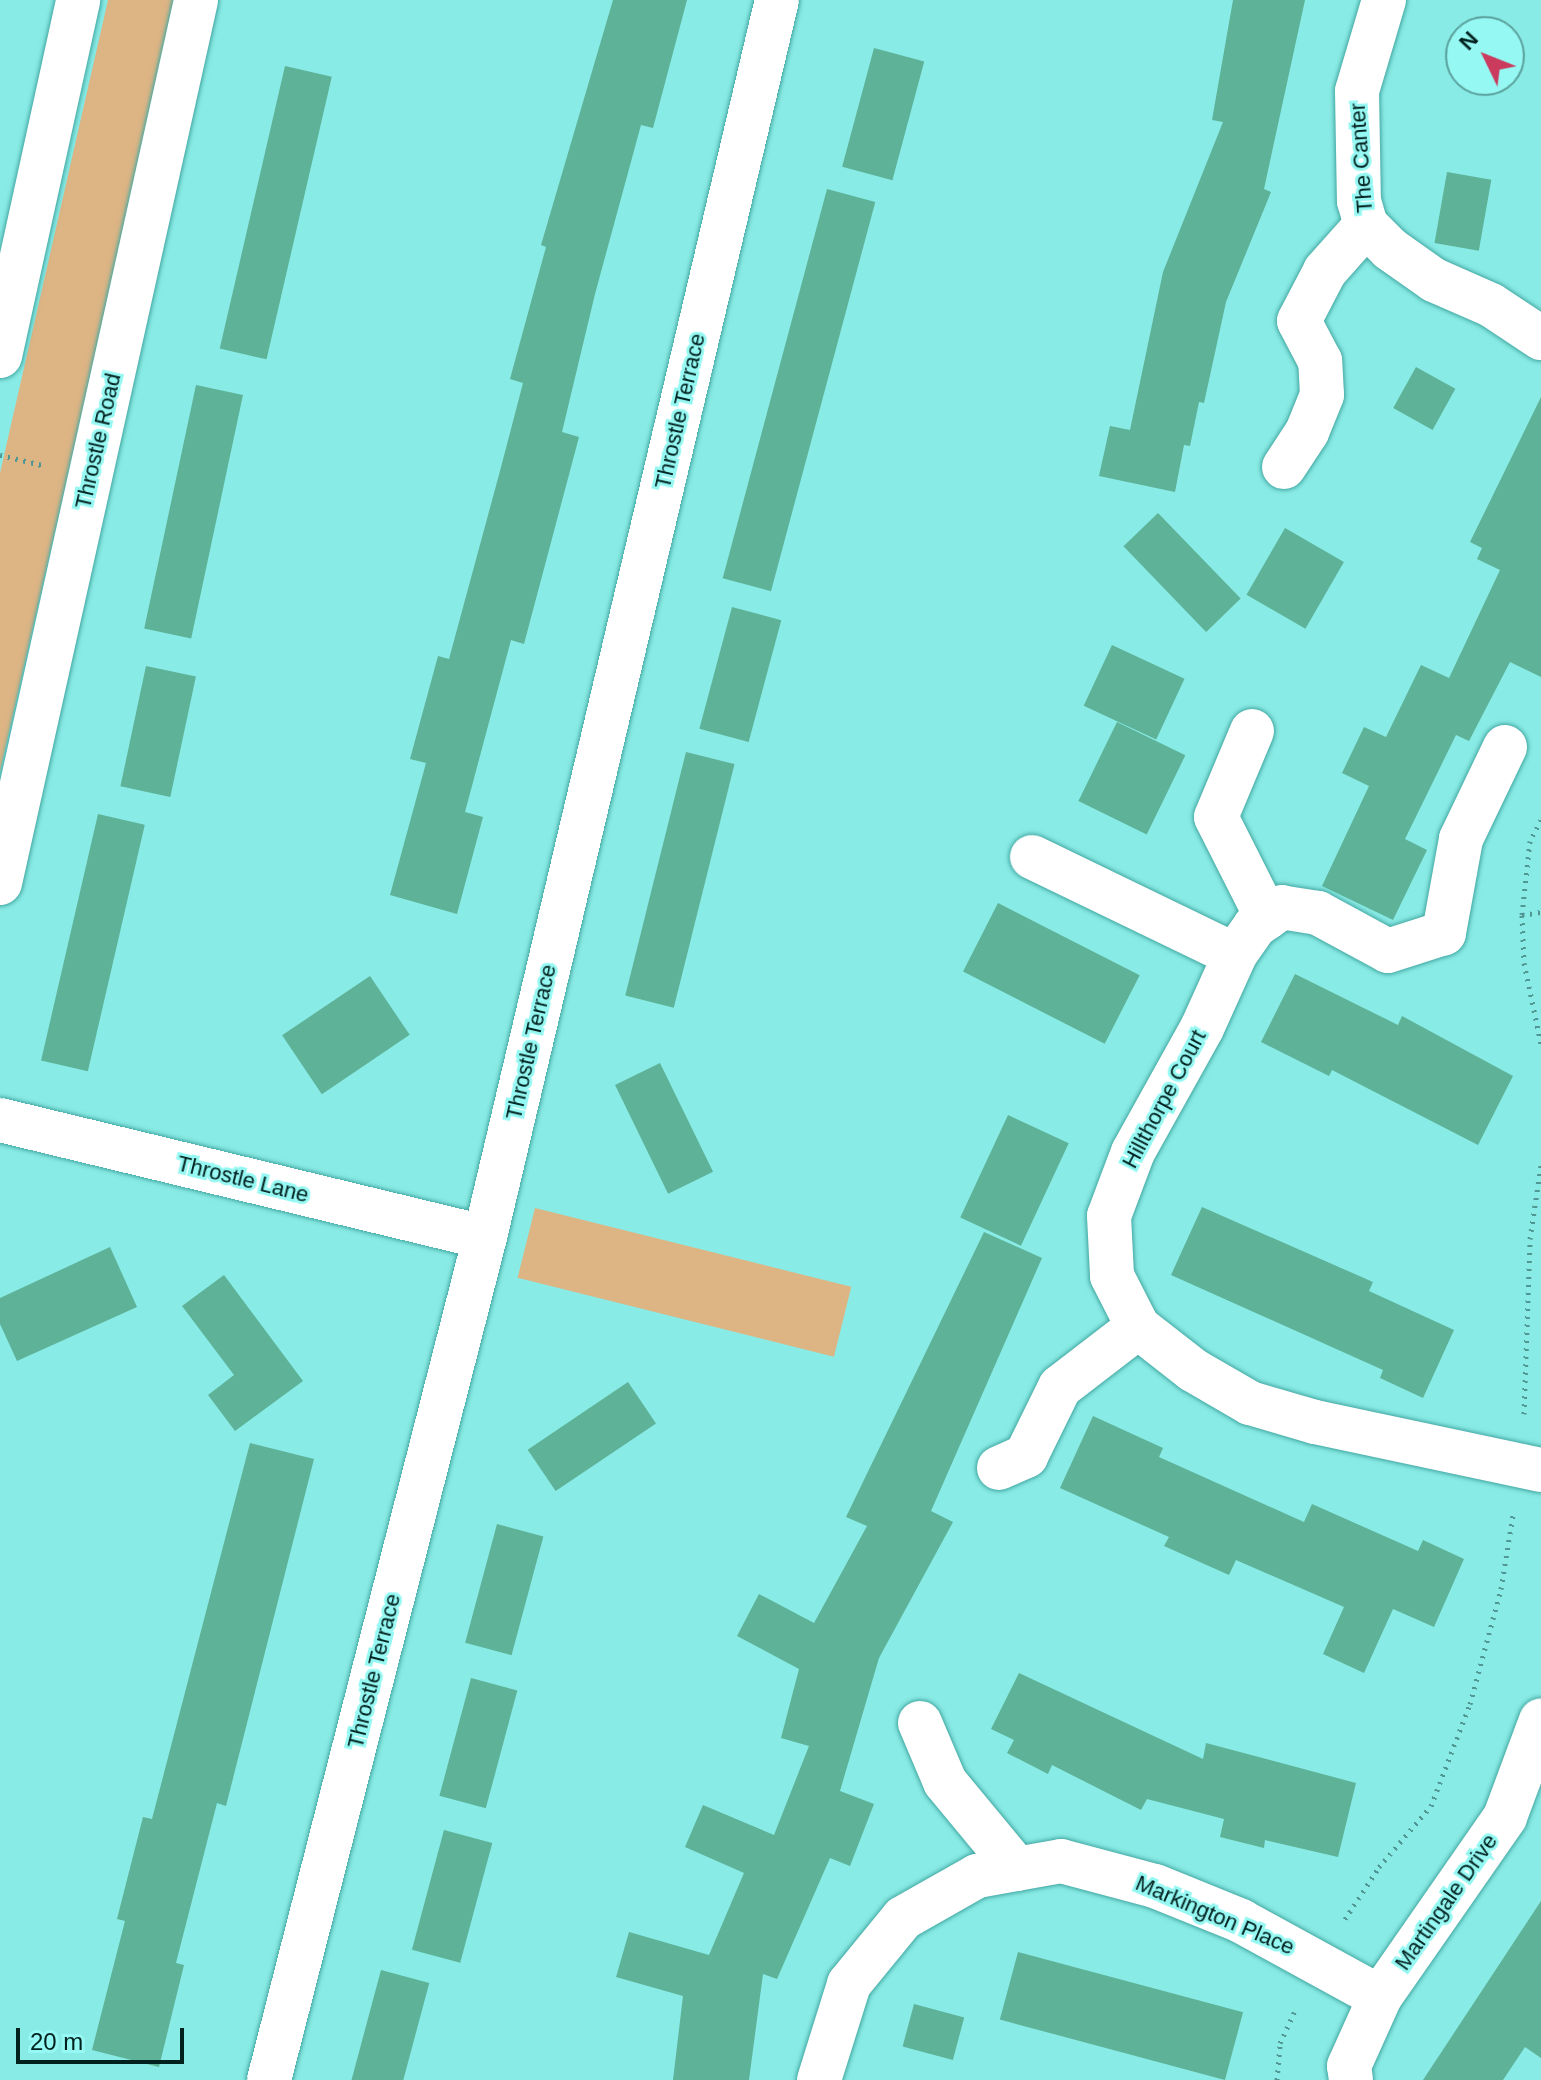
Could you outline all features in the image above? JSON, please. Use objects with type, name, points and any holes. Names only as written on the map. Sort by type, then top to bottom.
[{"type":"street","points":[[0,356],[78,0]]},
{"type":"street","name":"Throstle Road","points":[[0,883],[196,0]]},
{"type":"street","name":"Throstle Terrace","points":[[269,2080],[485,1237],[777,0]]},
{"type":"street","name":"The Canter","points":[[1384,0],[1357,91],[1359,201],[1366,225],[1390,249],[1434,280],[1491,305],[1541,338]]},
{"type":"street","name":"The Canter","points":[[1284,467],[1307,432],[1322,395],[1320,361],[1299,321],[1325,271],[1366,225]]},
{"type":"street","points":[[1252,731],[1216,817],[1267,918],[1282,907],[1318,913],[1388,951],[1444,933],[1461,839],[1505,747]]},
{"type":"street","points":[[1032,857],[1235,955]]},
{"type":"street","name":"Hillthorpe Court","points":[[1267,918],[1235,955],[1202,1028],[1133,1152],[1109,1216],[1112,1276],[1138,1327],[1193,1370],[1250,1403],[1315,1422],[1531,1467]]},
{"type":"street","name":"Throstle Lane","points":[[0,1120],[485,1237]]},
{"type":"street","points":[[999,1468],[1026,1456],[1060,1387],[1138,1327]]},
{"type":"street","name":"Martingale Drive","points":[[1351,2080],[1349,2066],[1380,1997],[1505,1817],[1541,1720]]},
{"type":"street","points":[[920,1723],[945,1782],[1017,1869]]},
{"type":"street","name":"Markington Place","points":[[819,2080],[849,1984],[903,1918],[977,1876],[1061,1861],[1155,1886],[1318,1959],[1380,1997]]},
{"type":"path","points":[[1541,820],[1530,841],[1522,915],[1524,963],[1541,1044]]},
{"type":"path","points":[[1522,915],[1541,912]]},
{"type":"path","points":[[1277,2080],[1280,2043],[1318,1959],[1379,1867],[1431,1806],[1470,1704],[1531,1467],[1530,1239],[1541,1165]]},
{"type":"shaded area","points":[[108,0],[176,0],[0,772],[0,473]]},
{"type":"shaded area","points":[[535,1208],[851,1287],[834,1357],[518,1278]]},
{"type":"building","points":[[613,0],[687,0],[653,128],[641,125],[595,294],[562,432],[579,437],[524,644],[511,640],[465,812],[483,817],[457,914],[390,895],[426,763],[410,759],[438,656],[449,659],[500,471],[523,383],[510,379],[546,247],[541,245]]},
{"type":"building","points":[[1233,0],[1305,0],[1264,189],[1271,192],[1226,302],[1204,403],[1199,402],[1190,446],[1184,445],[1175,492],[1099,476],[1110,426],[1130,430],[1163,272],[1223,122],[1212,120]]},
{"type":"building","points":[[874,48],[924,61],[892,180],[842,167]]},
{"type":"building","points":[[285,66],[332,77],[267,359],[220,349]]},
{"type":"building","points":[[1447,172],[1491,180],[1479,251],[1434,243]]},
{"type":"building","points":[[827,189],[875,202],[771,591],[723,578]]},
{"type":"building","points":[[1416,367],[1455,389],[1433,430],[1393,408]]},
{"type":"building","points":[[196,385],[243,395],[191,639],[144,629]]},
{"type":"building","points":[[1541,397],[1541,677],[1510,662],[1469,741],[1456,735],[1405,839],[1427,850],[1393,920],[1322,886],[1369,786],[1342,773],[1364,727],[1386,737],[1421,665],[1449,678],[1500,570],[1477,559],[1482,548],[1470,542]]},
{"type":"building","points":[[1158,513],[1241,599],[1206,632],[1123,546]]},
{"type":"building","points":[[1285,528],[1344,562],[1305,629],[1246,595]]},
{"type":"building","points":[[732,607],[781,620],[749,742],[699,729]]},
{"type":"building","points":[[1112,645],[1185,679],[1156,740],[1084,706]]},
{"type":"building","points":[[146,666],[196,677],[170,797],[120,786]]},
{"type":"building","points":[[1117,722],[1185,755],[1147,834],[1078,801]]},
{"type":"building","points":[[686,752],[735,764],[674,1008],[625,996]]},
{"type":"building","points":[[98,814],[145,825],[88,1071],[41,1061]]},
{"type":"building","points":[[998,903],[1140,975],[1105,1044],[963,972]]},
{"type":"building","points":[[1295,974],[1398,1025],[1402,1016],[1513,1076],[1478,1145],[1332,1070],[1329,1076],[1261,1042]]},
{"type":"building","points":[[370,976],[410,1035],[322,1094],[282,1035]]},
{"type":"building","points":[[660,1063],[713,1172],[668,1194],[615,1085]]},
{"type":"building","points":[[1008,1115],[1069,1143],[1021,1246],[960,1217]]},
{"type":"building","points":[[1202,1207],[1373,1282],[1369,1291],[1454,1330],[1423,1398],[1380,1378],[1383,1370],[1171,1275]]},
{"type":"building","points":[[984,1232],[1042,1258],[931,1511],[953,1522],[879,1658],[840,1791],[874,1804],[850,1866],[830,1858],[777,1979],[763,1974],[749,2080],[673,2080],[683,1996],[616,1977],[629,1932],[709,1955],[744,1873],[685,1847],[703,1805],[774,1835],[809,1746],[781,1738],[799,1669],[737,1636],[759,1594],[814,1623],[867,1526],[846,1517]]},
{"type":"building","points":[[110,1247],[137,1307],[17,1361],[0,1324],[0,1298]]},
{"type":"building","points":[[224,1275],[303,1381],[235,1431],[208,1395],[234,1375],[182,1306]]},
{"type":"building","points":[[628,1382],[656,1423],[556,1491],[528,1450]]},
{"type":"building","points":[[1093,1416],[1163,1448],[1159,1457],[1304,1522],[1312,1504],[1418,1551],[1423,1540],[1464,1559],[1434,1627],[1393,1609],[1364,1673],[1323,1654],[1344,1607],[1236,1560],[1229,1575],[1164,1546],[1169,1537],[1060,1488]]},
{"type":"building","points":[[250,1443],[314,1459],[226,1806],[217,1803],[176,1963],[184,1965],[159,2067],[92,2050],[125,1921],[117,1919],[143,1817],[152,1819]]},
{"type":"building","points":[[497,1524],[543,1536],[512,1655],[465,1643]]},
{"type":"building","points":[[1019,1673],[1203,1759],[1206,1743],[1356,1783],[1338,1857],[1265,1840],[1264,1848],[1220,1837],[1224,1819],[1147,1799],[1141,1810],[1052,1765],[1048,1774],[1007,1753],[1014,1740],[991,1729]]},
{"type":"building","points":[[471,1678],[517,1690],[486,1808],[439,1796]]},
{"type":"building","points":[[444,1830],[492,1843],[460,1963],[412,1950]]},
{"type":"building","points":[[1541,1901],[1541,2058],[1525,2047],[1503,2080],[1423,2080]]},
{"type":"building","points":[[1018,1952],[1243,2012],[1225,2080],[1000,2020]]},
{"type":"building","points":[[381,1970],[429,1983],[403,2080],[352,2080]]},
{"type":"building","points":[[914,2004],[964,2017],[953,2060],[903,2047]]}]
